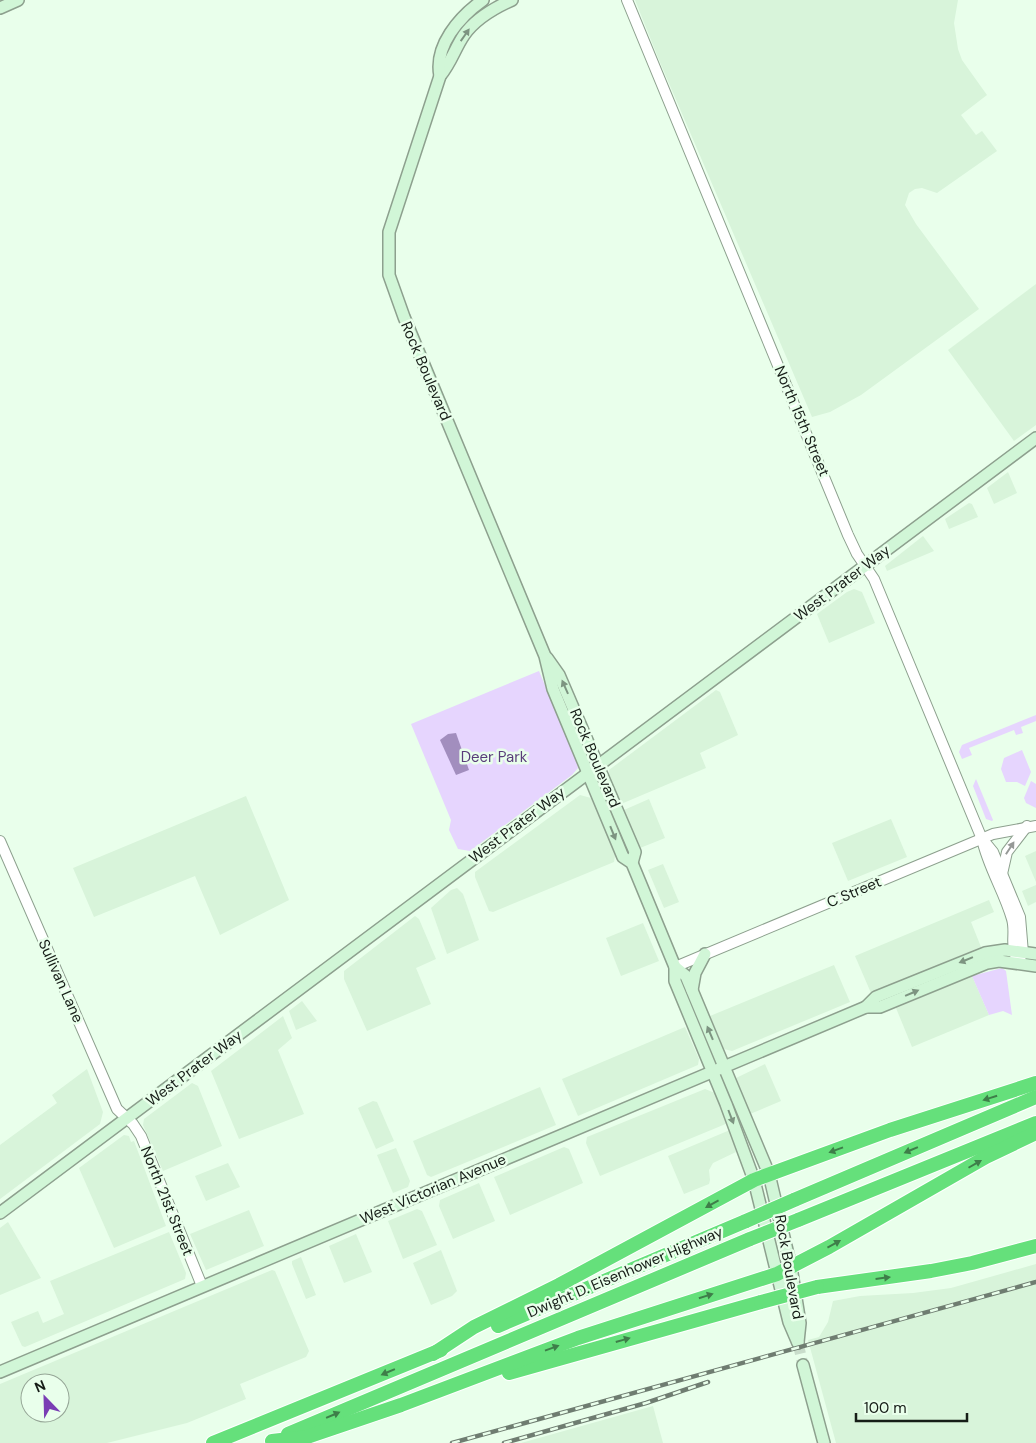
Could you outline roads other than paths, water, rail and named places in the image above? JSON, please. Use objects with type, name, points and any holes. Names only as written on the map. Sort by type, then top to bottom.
[{"type":"highway","points":[[433,1354],[474,1327],[622,1253],[754,1180],[890,1130],[1036,1083]]},
{"type":"highway","name":"Dwight D. Eisenhower Highway","points":[[213,1443],[433,1354],[1036,1097]]},
{"type":"highway","name":"Dwight D. Eisenhower Highway","points":[[269,1442],[750,1239],[1036,1122]]},
{"type":"highway","points":[[269,1442],[307,1437],[458,1384],[578,1338],[777,1274],[986,1157],[1036,1133]]},
{"type":"highway","points":[[458,1384],[478,1383],[553,1360],[817,1287],[931,1271],[972,1263],[1036,1246]]},
{"type":"main road","points":[[0,8],[18,0]]},
{"type":"main road","name":"Rock Boulevard","points":[[440,76],[438,61],[448,38],[464,16],[483,0]]},
{"type":"main road","name":"Rock Boulevard","points":[[512,0],[494,8],[470,27],[460,42],[450,64],[440,76],[391,224],[388,252],[389,275],[410,333],[545,656],[553,689],[622,857],[632,863],[675,967],[674,981],[754,1180],[789,1322],[798,1342],[800,1323],[791,1267],[769,1174],[692,990],[683,972],[675,967]]},
{"type":"main road","name":"West Prater Way","points":[[0,1213],[587,772],[1036,438]]},
{"type":"main road","name":"Rock Boulevard","points":[[545,656],[559,674],[635,852],[632,863]]},
{"type":"main road","points":[[692,990],[695,973],[705,954]]},
{"type":"main road","name":"West Victorian Avenue","points":[[0,1372],[866,1007],[880,1007],[982,964],[1036,954]]},
{"type":"main road","name":"West Victorian Avenue","points":[[1018,956],[1036,966]]},
{"type":"main road","points":[[803,1365],[824,1443]]},
{"type":"street","name":"North 15th Street","points":[[627,0],[848,535],[874,580],[982,838],[986,856],[1012,920],[1018,956]]},
{"type":"street","name":"C Street","points":[[675,967],[982,838],[1003,831],[1032,826]]},
{"type":"street","points":[[1002,874],[1006,852],[1032,826]]},
{"type":"street","name":"North 15th Street","points":[[982,838],[993,852],[1020,917],[1018,956]]},
{"type":"street","name":"Sullivan Lane","points":[[0,841],[117,1109],[126,1119]]},
{"type":"street","name":"North 21st Street","points":[[126,1119],[141,1136],[202,1286]]},
{"type":"tunnel","points":[[798,1343],[803,1365]]},
{"type":"railway","points":[[452,1443],[1036,1282]]},
{"type":"railway","points":[[504,1443],[646,1403],[708,1382]]},
{"type":"park label","name":"Deer Park","points":[[494,757]]}]
